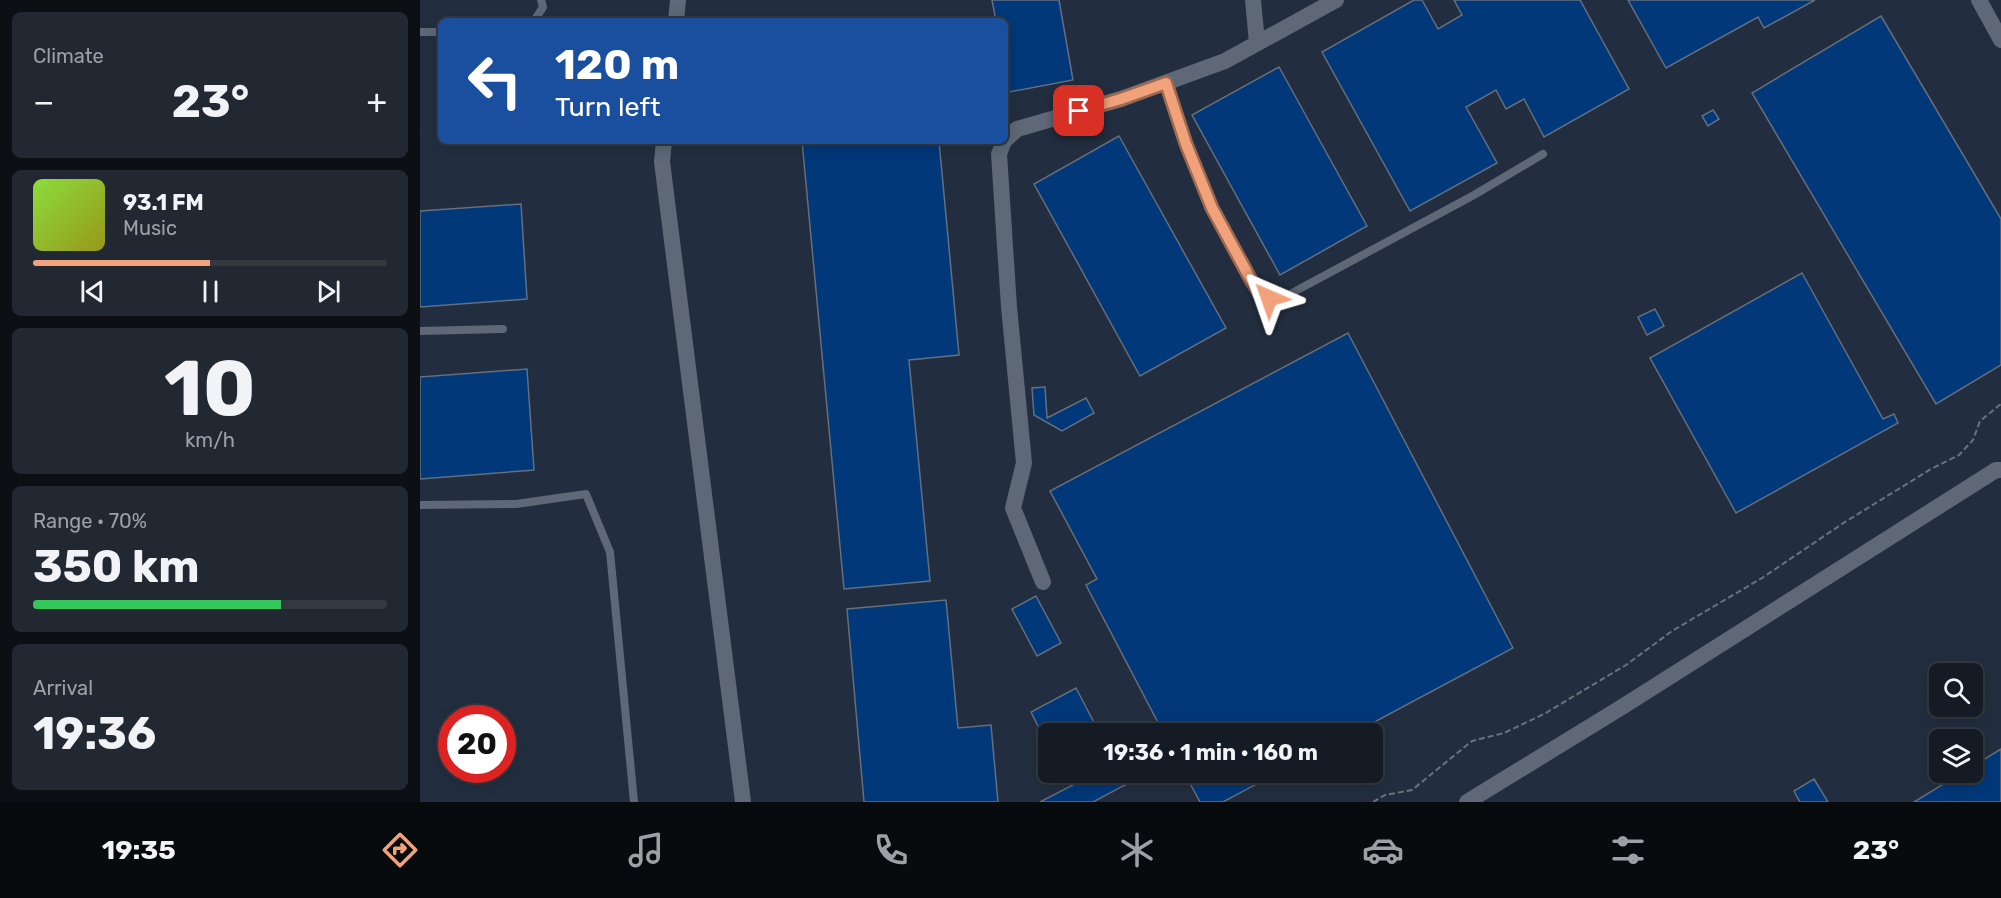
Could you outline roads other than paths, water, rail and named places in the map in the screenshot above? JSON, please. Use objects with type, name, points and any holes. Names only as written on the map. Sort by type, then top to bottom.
[{"type":"street","points":[[676,18],[678,0]]},
{"type":"street","points":[[1253,0],[1257,43]]},
{"type":"street","points":[[1008,137],[1017,129],[1121,99],[1225,61],[1336,0]]},
{"type":"street","points":[[1979,0],[2001,40]]},
{"type":"street","points":[[664,144],[662,162],[743,802]]},
{"type":"street","points":[[1003,144],[999,154],[1000,177],[1009,308],[1024,463],[1012,508],[1043,582]]},
{"type":"street","points":[[1467,802],[1622,707],[1996,470],[2001,470]]},
{"type":"lane","points":[[536,18],[543,7],[541,0]]},
{"type":"lane","points":[[420,32],[438,32]]},
{"type":"lane","points":[[1166,83],[1186,144],[1212,208],[1260,294],[1279,300],[1474,195],[1543,153]]},
{"type":"lane","points":[[420,331],[503,329]]},
{"type":"lane","points":[[420,505],[516,504],[586,494],[610,552],[634,802]]}]
